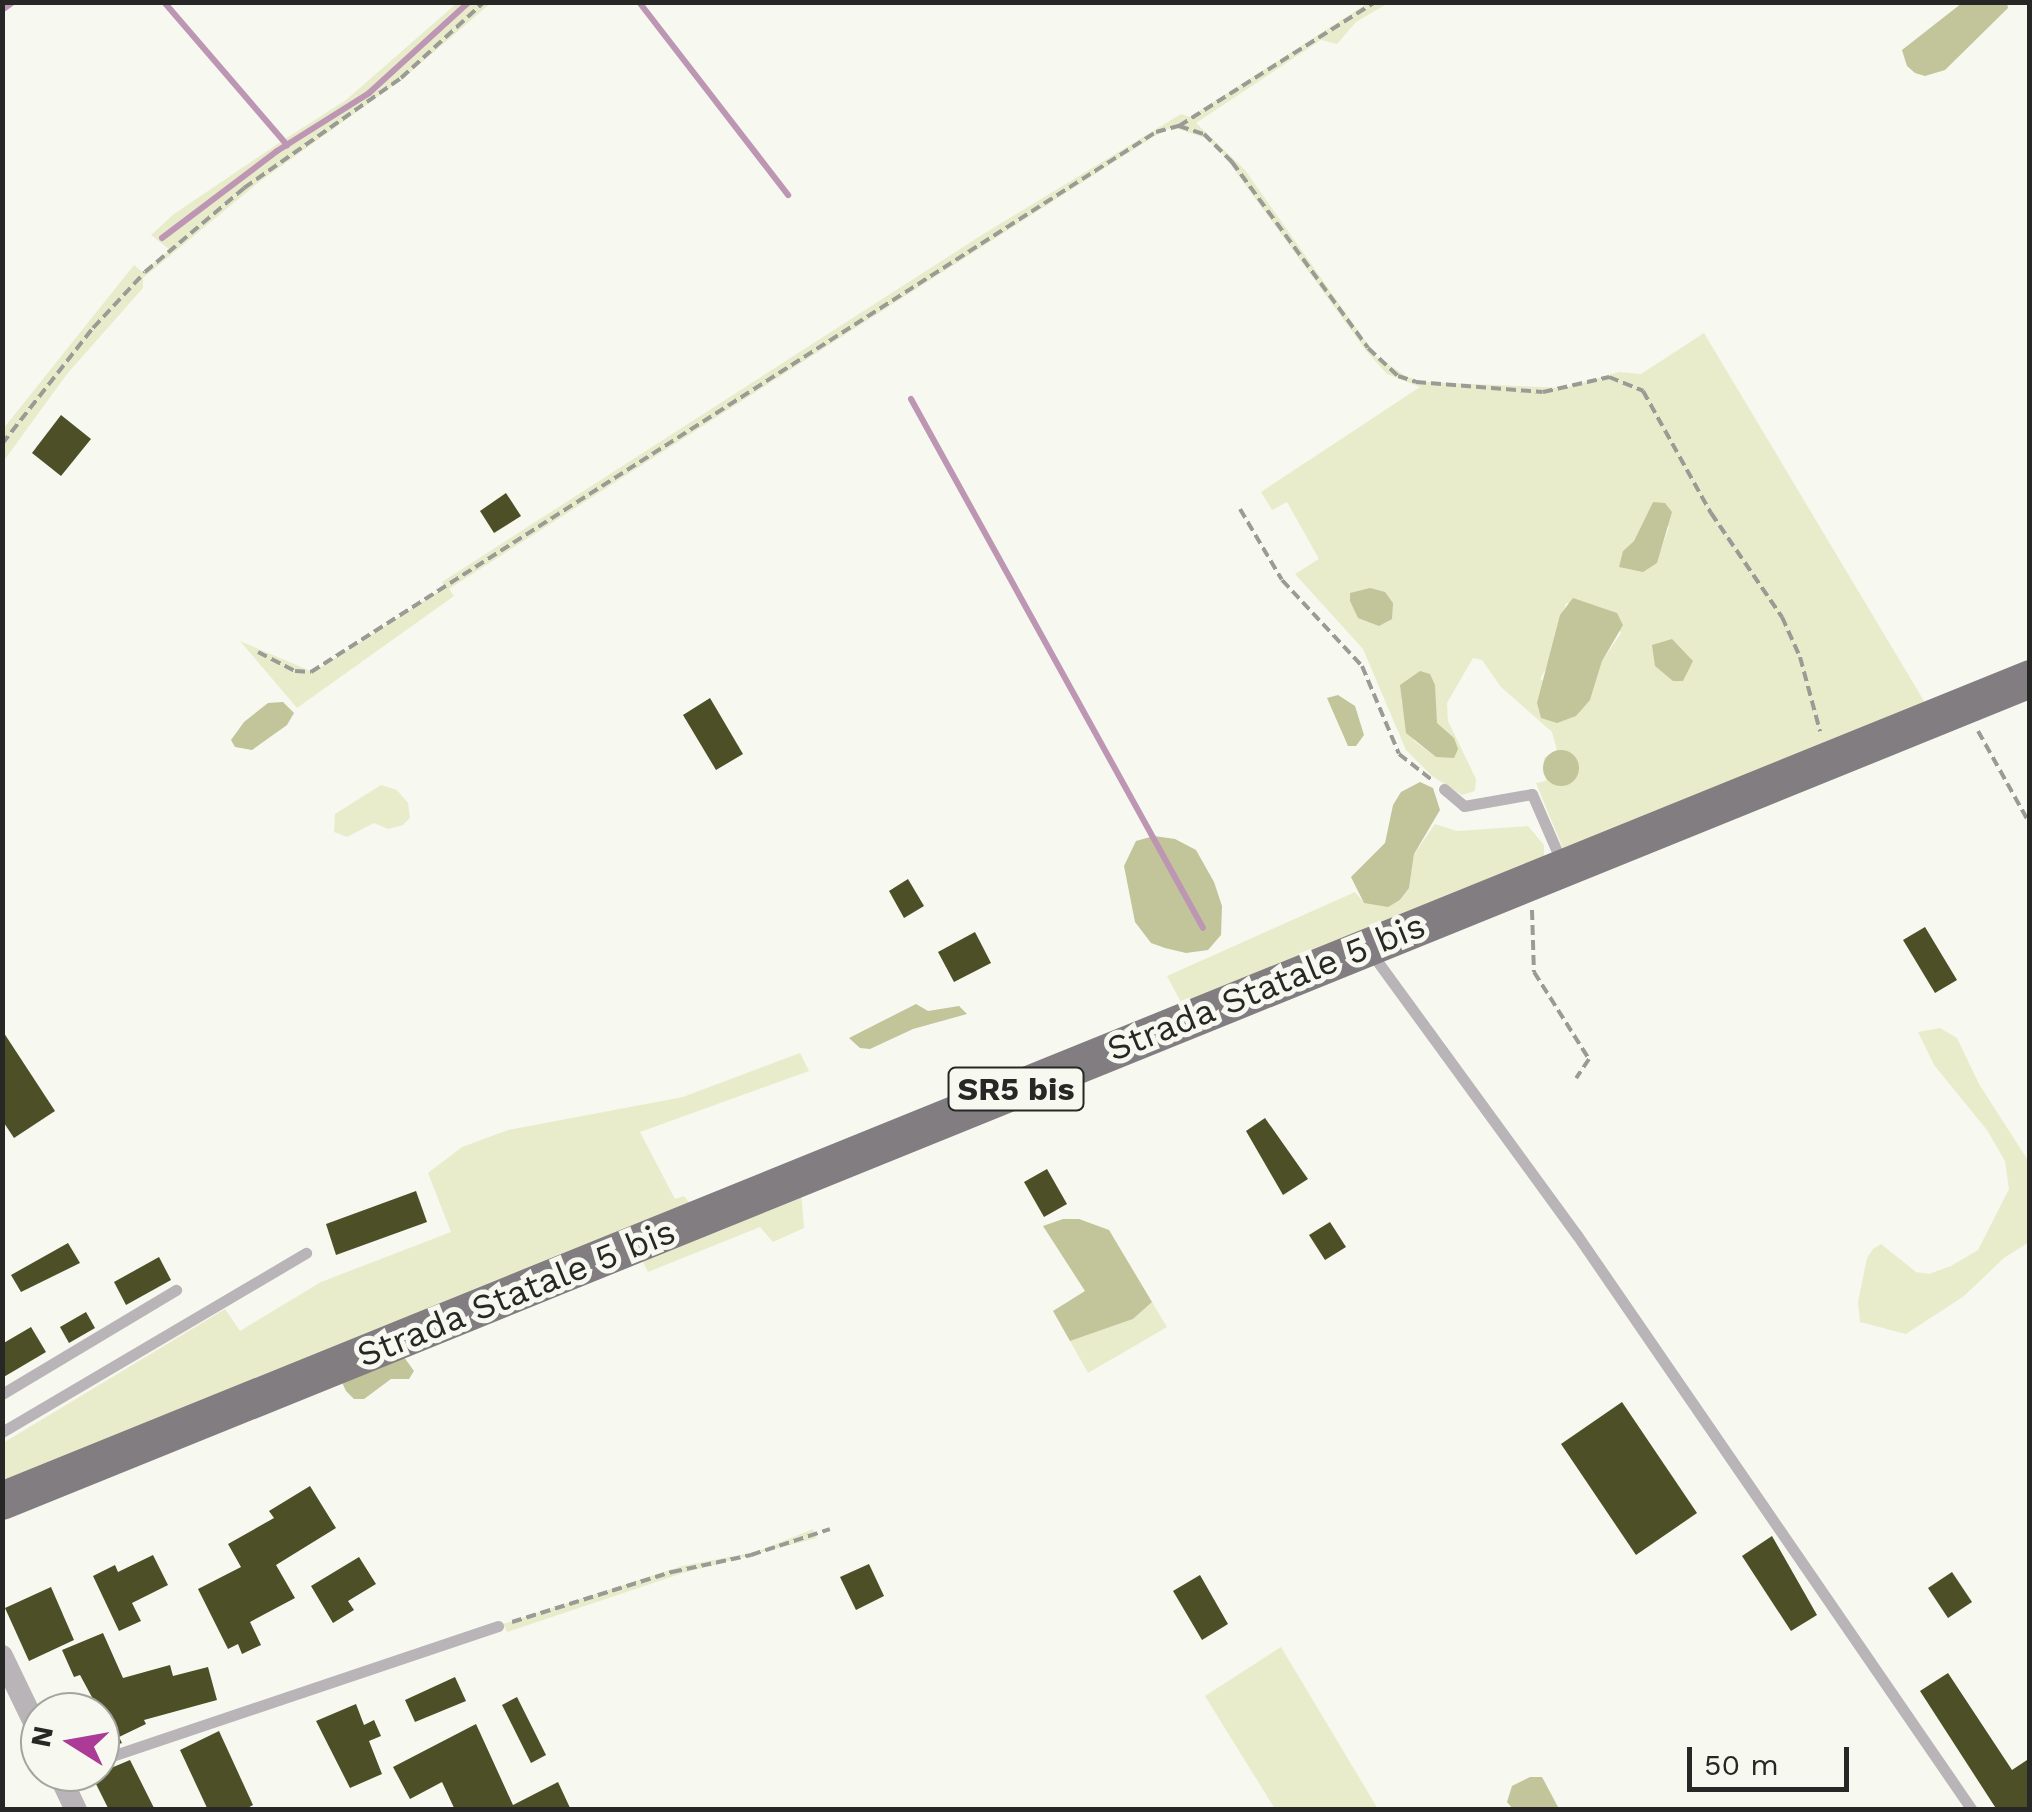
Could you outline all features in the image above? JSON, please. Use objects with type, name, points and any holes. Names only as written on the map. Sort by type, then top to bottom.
[{"type":"main road","name":"Strada Statale 5 bis","points":[[2,1501],[2030,678]]},
{"type":"street","points":[[2,1656],[20,1693]]},
{"type":"lane","points":[[1444,788],[1464,806],[1532,794],[1563,866]]},
{"type":"lane","points":[[1367,946],[1599,1266],[1972,1810]]},
{"type":"lane","points":[[2,1432],[306,1253]]},
{"type":"lane","points":[[2,1394],[176,1290]]},
{"type":"lane","points":[[120,1753],[498,1626]]},
{"type":"path","points":[[2,444],[93,328],[145,272],[286,156],[400,78],[484,2]]},
{"type":"path","points":[[258,652],[295,671],[312,672],[1156,132],[1179,126],[1375,2]]},
{"type":"path","points":[[1179,126],[1204,134],[1232,162],[1368,348],[1390,371],[1416,382],[1542,392],[1609,377],[1643,391],[1711,513],[1782,616],[1832,758]]},
{"type":"path","points":[[1240,509],[1282,580],[1362,666],[1399,754],[1444,788]]},
{"type":"path","points":[[1964,705],[2030,824]]},
{"type":"path","points":[[1525,882],[1532,902],[1530,938],[1534,972],[1590,1058],[1576,1078]]},
{"type":"path","points":[[498,1626],[830,1529]]},
{"type":"green space","points":[[1390,2],[1356,22],[1337,44],[1321,40],[1196,123],[1245,170],[1376,356],[1407,377],[1426,382],[1564,388],[1619,372],[1641,374],[1704,333],[1927,706],[1566,856],[1536,783],[1546,781],[1544,758],[1557,750],[1552,732],[1501,687],[1482,660],[1473,658],[1447,703],[1448,721],[1476,779],[1475,791],[1462,795],[1432,776],[1406,750],[1363,649],[1295,574],[1319,559],[1287,502],[1272,510],[1261,492],[1420,387],[1387,374],[1367,352],[1220,150],[1205,138],[1176,128],[1164,130],[449,589],[454,596],[297,708],[240,641],[313,672],[445,587],[442,582],[985,233],[1181,114],[1190,117],[1368,3]],"holes":[[[1653,502],[1669,527],[1656,563],[1623,551],[1634,541]],[[1566,603],[1608,610],[1621,633],[1602,661],[1590,700],[1540,679],[1551,660]],[[1401,700],[1434,706],[1436,757],[1414,741]]]},
{"type":"green space","points":[[164,3],[285,139],[346,100],[457,3],[491,3],[400,81],[259,182],[143,278],[143,288],[67,374],[3,462],[3,429],[134,265],[142,272],[170,250],[151,235],[174,214],[282,141]]},
{"type":"green space","points":[[1962,3],[2007,3],[2008,8],[1945,70],[1925,76],[1915,73],[1907,66],[1902,50]]},
{"type":"green space","points":[[1653,502],[1665,503],[1672,512],[1657,563],[1643,572],[1619,567],[1623,551],[1634,541]]},
{"type":"green space","points":[[1370,588],[1385,592],[1393,603],[1392,619],[1379,626],[1358,618],[1350,601],[1350,593]]},
{"type":"green space","points":[[1573,598],[1617,613],[1623,625],[1602,661],[1590,700],[1576,716],[1557,723],[1541,718],[1537,703],[1560,615]]},
{"type":"green space","points":[[1672,639],[1693,661],[1683,681],[1673,681],[1655,666],[1652,645]]},
{"type":"green space","points":[[1420,671],[1430,674],[1435,685],[1437,723],[1454,738],[1458,749],[1454,758],[1436,757],[1406,733],[1400,685]]},
{"type":"green space","points":[[1338,695],[1355,706],[1364,735],[1356,746],[1348,746],[1327,698]]},
{"type":"green space","points":[[283,702],[294,713],[287,725],[252,750],[235,747],[231,740],[244,722],[268,703]]},
{"type":"green space","points":[[1561,750],[1574,755],[1579,768],[1574,781],[1561,786],[1548,781],[1543,768],[1548,755]]},
{"type":"green space","points":[[1420,782],[1433,788],[1440,810],[1414,854],[1409,888],[1388,907],[1364,903],[1351,877],[1385,843],[1393,805],[1401,792]]},
{"type":"green space","points":[[381,785],[397,790],[408,803],[410,818],[403,825],[388,829],[374,823],[347,837],[334,832],[335,814]]},
{"type":"green space","points":[[1435,824],[1457,831],[1528,826],[1544,845],[1544,861],[1184,1008],[1167,976],[1355,892],[1364,903],[1400,901],[1409,888],[1414,854]]},
{"type":"green space","points":[[1154,836],[1175,839],[1196,850],[1214,882],[1222,906],[1221,935],[1208,950],[1186,953],[1151,943],[1135,922],[1124,866],[1136,841]]},
{"type":"green space","points":[[916,1004],[928,1011],[959,1006],[967,1014],[913,1029],[870,1049],[860,1048],[849,1038]]},
{"type":"green space","points":[[1940,1028],[1957,1038],[1979,1084],[2029,1162],[2029,1242],[2004,1258],[1964,1296],[1906,1334],[1860,1322],[1858,1302],[1867,1258],[1873,1249],[1881,1244],[1916,1272],[1929,1274],[1951,1266],[1978,1250],[2009,1189],[2005,1161],[1987,1130],[1934,1065],[1918,1032]]},
{"type":"green space","points":[[800,1053],[809,1071],[640,1132],[675,1199],[684,1196],[691,1205],[3,1483],[3,1443],[225,1309],[240,1331],[321,1282],[451,1232],[428,1173],[462,1147],[508,1130],[683,1097]]},
{"type":"green space","points":[[801,1190],[804,1228],[773,1242],[760,1227],[648,1272],[640,1256]]},
{"type":"green space","points":[[1063,1219],[1079,1219],[1109,1230],[1152,1302],[1133,1319],[1070,1341],[1053,1311],[1085,1291],[1043,1226]]},
{"type":"green space","points":[[1152,1302],[1167,1327],[1088,1373],[1070,1341],[1133,1319]]},
{"type":"green space","points":[[401,1353],[414,1371],[409,1379],[391,1379],[364,1399],[354,1399],[346,1391],[340,1378]]},
{"type":"green space","points":[[813,1529],[817,1538],[683,1573],[507,1632],[503,1624],[682,1566],[756,1552]]},
{"type":"green space","points":[[1281,1647],[1378,1809],[1275,1809],[1205,1696]]},
{"type":"green space","points":[[1530,1777],[1542,1777],[1559,1809],[1513,1809],[1507,1802],[1512,1786]]},
{"type":"building","points":[[61,415],[91,439],[61,476],[32,453]]},
{"type":"building","points":[[506,493],[521,516],[494,533],[480,511]]},
{"type":"building","points":[[710,698],[743,754],[716,770],[683,715]]},
{"type":"building","points":[[908,879],[924,906],[904,918],[889,891]]},
{"type":"building","points":[[1925,927],[1957,980],[1935,993],[1903,940]]},
{"type":"building","points":[[975,932],[991,963],[954,982],[938,952]]},
{"type":"building","points":[[2,1030],[55,1111],[14,1138],[2,1120]]},
{"type":"building","points":[[1265,1118],[1308,1179],[1283,1195],[1246,1131]]},
{"type":"building","points":[[1047,1169],[1067,1204],[1044,1217],[1024,1182]]},
{"type":"building","points":[[416,1191],[427,1222],[336,1255],[326,1224]]},
{"type":"building","points":[[1330,1222],[1346,1247],[1325,1260],[1309,1235]]},
{"type":"building","points":[[68,1243],[80,1263],[21,1292],[11,1275]]},
{"type":"building","points":[[159,1257],[171,1280],[126,1305],[114,1282]]},
{"type":"building","points":[[86,1312],[95,1328],[69,1343],[60,1327]]},
{"type":"building","points":[[31,1327],[46,1352],[2,1378],[2,1344]]},
{"type":"building","points":[[1622,1402],[1697,1513],[1636,1555],[1561,1444]]},
{"type":"building","points":[[310,1486],[336,1528],[276,1565],[295,1598],[250,1622],[261,1645],[242,1654],[238,1644],[228,1649],[198,1589],[241,1567],[228,1544],[274,1518],[269,1511]]},
{"type":"building","points":[[1772,1536],[1817,1615],[1791,1631],[1742,1556]]},
{"type":"building","points":[[153,1555],[168,1585],[132,1603],[141,1621],[119,1631],[93,1576],[115,1565],[118,1572]]},
{"type":"building","points":[[359,1557],[376,1584],[348,1601],[354,1610],[333,1623],[311,1586]]},
{"type":"building","points":[[869,1564],[884,1596],[856,1610],[840,1577]]},
{"type":"building","points":[[1952,1572],[1972,1602],[1948,1618],[1928,1588]]},
{"type":"building","points":[[1200,1575],[1228,1624],[1202,1640],[1173,1591]]},
{"type":"building","points":[[51,1587],[74,1640],[29,1661],[5,1608]]},
{"type":"building","points":[[103,1633],[123,1678],[170,1665],[173,1676],[208,1667],[217,1700],[144,1720],[146,1724],[120,1737],[120,1692],[89,1692],[80,1675],[74,1677],[62,1650]]},
{"type":"building","points":[[1948,1673],[2012,1770],[2030,1758],[2030,1810],[1997,1810],[1920,1691]]},
{"type":"building","points":[[455,1677],[466,1701],[415,1722],[405,1700]]},
{"type":"building","points":[[517,1697],[546,1755],[531,1763],[502,1705]]},
{"type":"building","points":[[356,1704],[364,1725],[374,1720],[381,1736],[369,1741],[382,1774],[350,1788],[316,1721]]},
{"type":"building","points":[[476,1724],[513,1805],[558,1782],[571,1810],[455,1810],[442,1782],[410,1799],[393,1767]]},
{"type":"building","points":[[219,1731],[253,1805],[244,1810],[208,1810],[180,1750]]},
{"type":"building","points":[[130,1760],[155,1810],[109,1810],[100,1792],[120,1792],[120,1764]]},
{"type":"waterway","points":[[2,10],[13,2]]},
{"type":"waterway","points":[[164,2],[287,145]]},
{"type":"waterway","points":[[162,238],[277,151],[369,93],[469,2]]},
{"type":"waterway","points":[[639,2],[788,195]]},
{"type":"waterway","points":[[911,399],[1203,928]]}]
